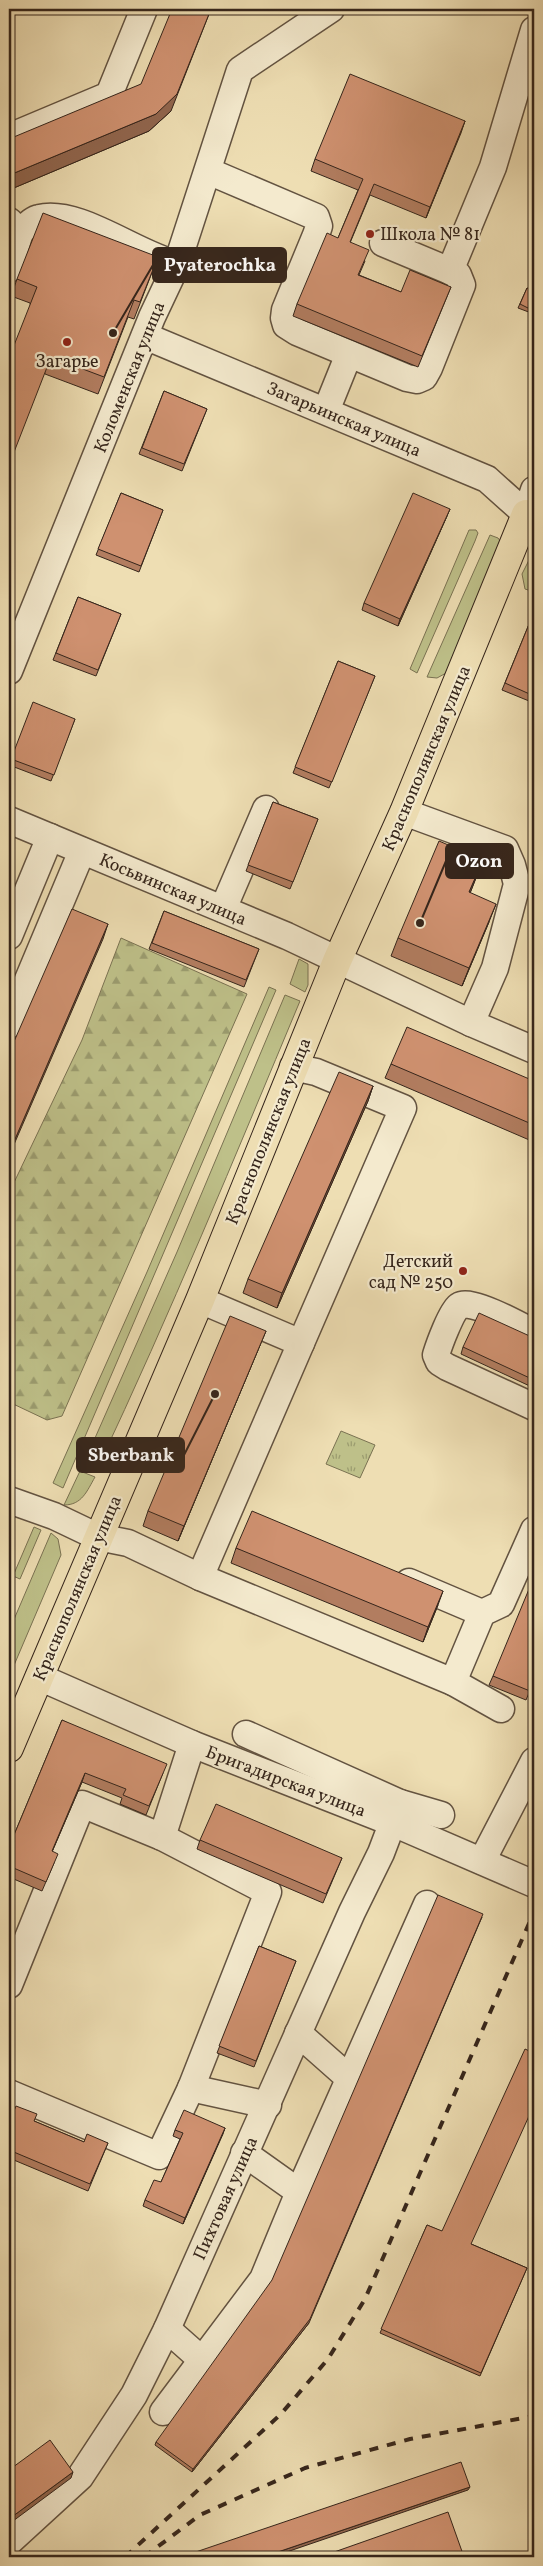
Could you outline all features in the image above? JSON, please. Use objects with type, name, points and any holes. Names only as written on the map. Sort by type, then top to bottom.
[{"type":"main road","name":"Краснополянская улица","points":[[9,1748],[17,1707],[39,1677],[200,1300],[336,961],[404,812],[532,507]]},
{"type":"street","points":[[9,137],[109,95],[144,9]]},
{"type":"street","name":"Коломенская улица","points":[[9,670],[145,336],[177,264],[240,70],[331,9]]},
{"type":"street","points":[[450,271],[493,166],[534,30]]},
{"type":"street","points":[[208,171],[316,217],[319,226],[284,318],[286,325],[297,332],[349,354],[407,378],[417,380],[424,377],[462,285],[458,275],[383,243]]},
{"type":"street","points":[[9,269],[13,232],[37,218],[61,217],[94,228],[164,261],[177,264]]},
{"type":"street","name":"Загарьинская улица","points":[[145,336],[486,479],[532,507]]},
{"type":"street","points":[[326,412],[349,354]]},
{"type":"street","points":[[223,909],[266,809]]},
{"type":"street","points":[[404,812],[505,849],[512,864],[517,884],[511,912],[495,968],[472,1024]]},
{"type":"street","name":"Косьвинская улица","points":[[9,820],[223,909],[472,1024],[534,1050]]},
{"type":"street","points":[[9,936],[50,837]]},
{"type":"street","points":[[9,1025],[82,851]]},
{"type":"street","points":[[200,1577],[239,1512],[301,1343],[403,1108],[316,1072],[293,1068]]},
{"type":"street","points":[[200,1300],[301,1343]]},
{"type":"street","points":[[534,1333],[467,1304],[459,1306],[454,1313],[436,1355],[439,1362],[447,1367],[534,1408]]},
{"type":"street","points":[[9,1500],[54,1516],[98,1537],[128,1543],[200,1577],[453,1682],[501,1709]]},
{"type":"street","points":[[453,1682],[482,1613],[501,1604],[534,1530]]},
{"type":"street","points":[[383,1572],[482,1613]]},
{"type":"street","name":"Бригадирская улица","points":[[39,1677],[192,1744],[397,1813],[482,1861],[534,1884]]},
{"type":"street","points":[[246,1734],[397,1813],[441,1815]]},
{"type":"street","points":[[162,1837],[192,1744]]},
{"type":"street","points":[[482,1861],[534,1761]]},
{"type":"street","points":[[9,1985],[82,1804],[162,1837],[268,1892],[191,2088],[159,2156],[9,2093]]},
{"type":"street","name":"Пихтовая улица","points":[[9,2542],[80,2477],[134,2395],[167,2329],[397,1813]]},
{"type":"street","points":[[163,2412],[263,2279],[299,2192],[427,1904]]},
{"type":"street","points":[[298,2033],[350,2079]]},
{"type":"street","points":[[191,2088],[268,2105]]},
{"type":"street","points":[[244,2153],[299,2192]]},
{"type":"street","points":[[167,2329],[202,2360]]},
{"type":"green space","points":[[469,530],[476,530],[478,533],[417,673],[410,669]]},
{"type":"green space","points":[[490,535],[498,538],[501,542],[448,672],[437,678],[427,677]]},
{"type":"green space","points":[[531,556],[534,557],[534,588],[528,590],[525,589],[522,574]]},
{"type":"green space","points":[[121,938],[247,994],[62,1416],[47,1420],[9,1402],[9,1193],[82,1040]]},
{"type":"green space","points":[[299,959],[308,964],[308,985],[305,992],[290,984]]},
{"type":"green space","points":[[269,987],[276,990],[63,1488],[53,1483],[147,1272]]},
{"type":"green space","points":[[285,995],[300,1001],[202,1235],[98,1467],[84,1463],[177,1252]]},
{"type":"green space","points":[[341,1431],[375,1445],[360,1478],[326,1464]]},
{"type":"green space","points":[[80,1471],[95,1477],[80,1500],[64,1505]]},
{"type":"green space","points":[[34,1527],[41,1530],[20,1579],[13,1576]]},
{"type":"green space","points":[[51,1533],[58,1539],[61,1555],[9,1677],[9,1631]]},
{"type":"building","points":[[172,9],[211,9],[177,94],[156,114],[12,174],[9,166],[9,139],[141,84]]},
{"type":"building","points":[[350,74],[465,121],[430,207],[374,184],[350,242],[369,250],[358,275],[401,292],[410,270],[451,287],[422,356],[297,304],[327,233],[338,238],[363,179],[315,159]]},
{"type":"building","points":[[43,213],[158,257],[140,302],[134,300],[104,377],[51,357],[9,465],[9,358],[37,287],[17,279]]},
{"type":"building","points":[[527,288],[534,291],[534,311],[520,304]]},
{"type":"building","points":[[164,391],[207,409],[184,464],[142,448]]},
{"type":"building","points":[[121,493],[163,510],[141,566],[98,549]]},
{"type":"building","points":[[413,493],[450,509],[400,619],[364,603]]},
{"type":"building","points":[[78,597],[121,614],[98,670],[56,653]]},
{"type":"building","points":[[534,612],[534,696],[505,683]]},
{"type":"building","points":[[338,661],[375,676],[332,782],[295,767]]},
{"type":"building","points":[[33,702],[75,719],[54,775],[11,759]]},
{"type":"building","points":[[273,802],[318,819],[293,882],[248,865]]},
{"type":"building","points":[[439,841],[483,860],[469,892],[496,904],[469,968],[398,938]]},
{"type":"building","points":[[72,909],[108,924],[9,1153],[9,1053]]},
{"type":"building","points":[[164,911],[259,949],[246,980],[152,943]]},
{"type":"building","points":[[407,1027],[534,1081],[534,1125],[391,1064]]},
{"type":"building","points":[[339,1072],[373,1086],[282,1293],[248,1279]]},
{"type":"building","points":[[479,1313],[534,1338],[534,1380],[463,1347]]},
{"type":"building","points":[[230,1316],[266,1331],[184,1526],[148,1511]]},
{"type":"building","points":[[252,1511],[443,1591],[428,1627],[236,1548]]},
{"type":"building","points":[[534,1577],[534,1680],[530,1691],[493,1676]]},
{"type":"building","points":[[62,1720],[167,1764],[149,1806],[123,1795],[126,1789],[85,1773],[52,1851],[58,1854],[46,1882],[9,1866],[9,1847]]},
{"type":"building","points":[[216,1804],[342,1858],[326,1894],[200,1840]]},
{"type":"building","points":[[438,1895],[483,1914],[310,2319],[193,2469],[156,2442],[272,2280]]},
{"type":"building","points":[[259,1946],[296,1961],[256,2061],[219,2046]]},
{"type":"building","points":[[525,2049],[534,2053],[534,2105],[471,2244],[527,2268],[481,2373],[381,2329],[427,2225],[442,2231]]},
{"type":"building","points":[[16,2106],[37,2114],[34,2121],[84,2142],[87,2134],[108,2143],[90,2184],[9,2150],[9,2123]]},
{"type":"building","points":[[184,2110],[225,2128],[185,2218],[145,2200],[154,2180],[161,2182],[183,2133],[175,2130]]},
{"type":"building","points":[[50,2440],[73,2472],[9,2519],[9,2470]]},
{"type":"building","points":[[461,2462],[470,2487],[263,2557],[181,2557]]},
{"type":"building","points":[[448,2512],[464,2557],[320,2557]]},
{"type":"railway","points":[[125,2557],[281,2414],[328,2359],[365,2299],[534,1912]]},
{"type":"railway","points":[[144,2557],[200,2515],[305,2468],[410,2439],[534,2416]]},
{"type":"place","name":"Школа № 81","points":[[370,234]]},
{"type":"place","name":"Pyaterochka","points":[[113,333]]},
{"type":"place","name":"Загарье","points":[[67,342]]},
{"type":"place","name":"Ozon","points":[[420,923]]},
{"type":"place","name":"Детский сад № 250","points":[[463,1271]]},
{"type":"place","name":"Sberbank","points":[[215,1394]]}]
